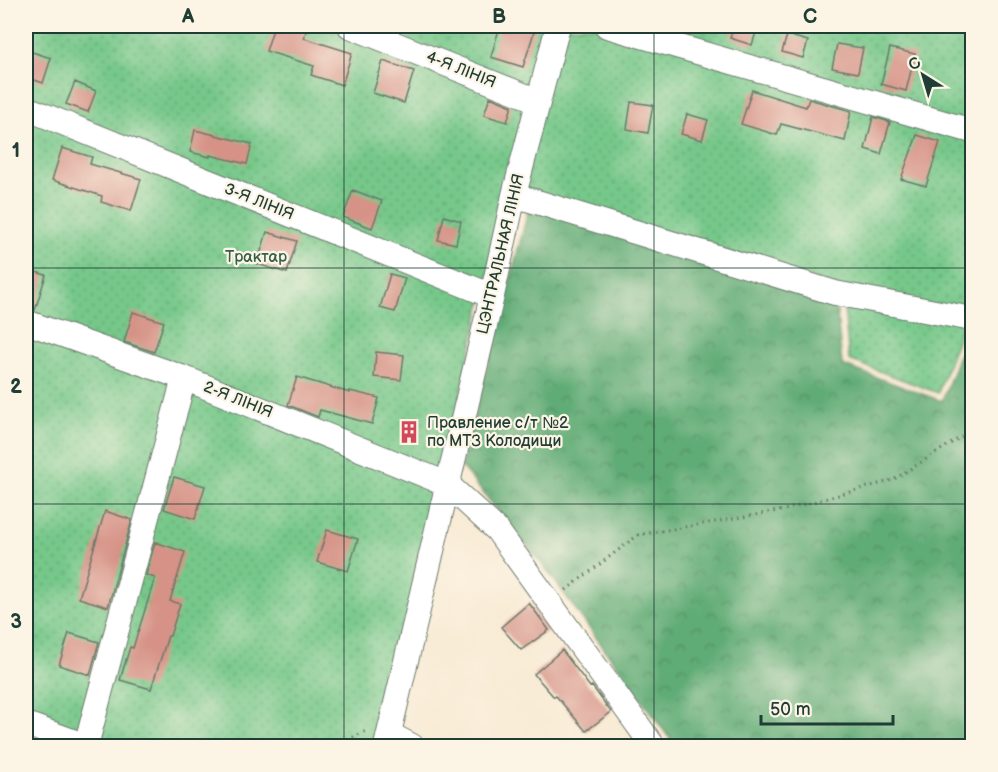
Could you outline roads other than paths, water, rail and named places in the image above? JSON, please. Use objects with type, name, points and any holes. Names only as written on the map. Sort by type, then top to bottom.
[{"type":"street","name":"4-Я ЛІНІЯ","points":[[350,26],[538,101]]},
{"type":"street","name":"ЦЭНТРАЛЬНАЯ ЛІНІЯ","points":[[381,737],[447,484],[514,195],[558,26]]},
{"type":"street","points":[[607,26],[972,131]]},
{"type":"street","name":"3-Я ЛІНІЯ","points":[[26,108],[492,296]]},
{"type":"street","points":[[514,195],[835,293],[972,319]]},
{"type":"street","name":"2-Я ЛІНІЯ","points":[[26,322],[184,378],[447,484]]},
{"type":"street","points":[[26,724],[86,747],[184,378]]},
{"type":"street","points":[[447,484],[497,530],[653,747]]},
{"type":"street","points":[[381,737],[412,747]]},
{"type":"place","name":"Правление с/т №2 по МТЗ Колодищи","points":[[409,432]]},
{"type":"park label","name":"Трактар","points":[[256,257]]}]
